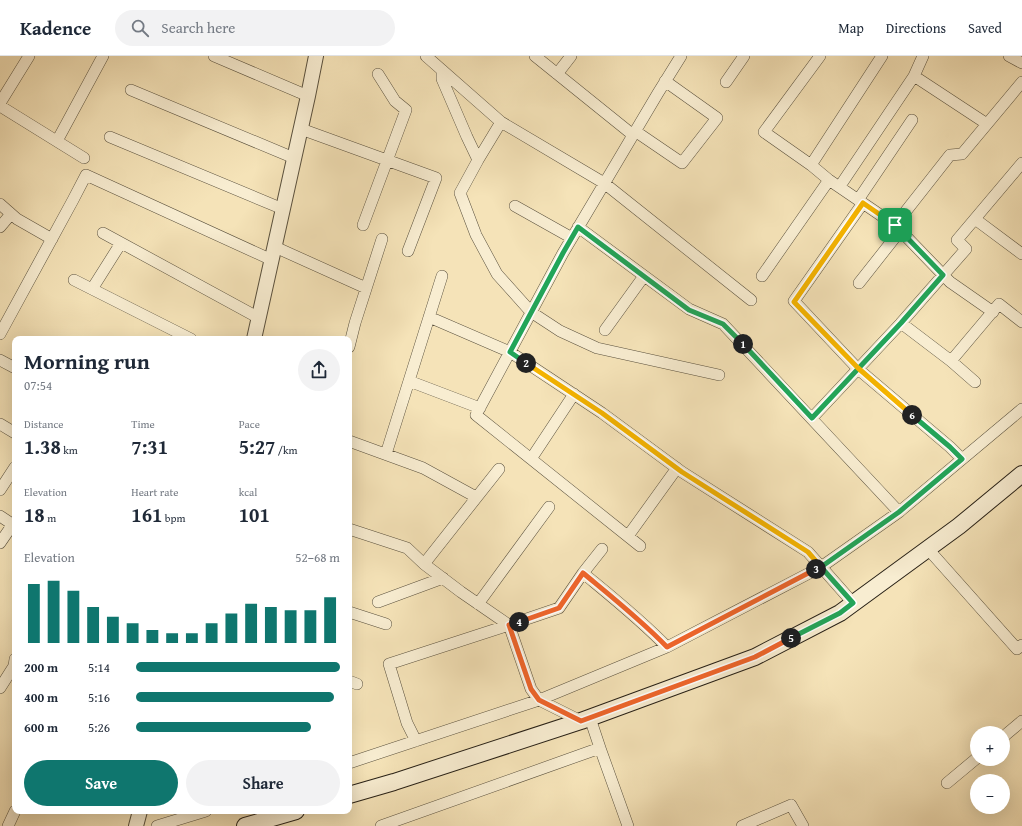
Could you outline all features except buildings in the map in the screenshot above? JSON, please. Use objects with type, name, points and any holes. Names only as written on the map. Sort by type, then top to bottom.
[{"type":"main road","points":[[352,794],[586,720],[755,657],[840,613],[959,526],[1022,474]]},
{"type":"main road","points":[[244,826],[286,814]]},
{"type":"street","points":[[0,103],[29,56]]},
{"type":"street","points":[[57,141],[103,56]]},
{"type":"street","points":[[214,56],[308,96]]},
{"type":"street","points":[[255,336],[316,56]]},
{"type":"street","points":[[426,56],[501,122],[604,183],[751,300]]},
{"type":"street","points":[[535,56],[634,133],[682,163],[717,118],[665,81]]},
{"type":"street","points":[[557,74],[571,56]]},
{"type":"street","points":[[640,546],[476,415],[578,227],[681,56]]},
{"type":"street","points":[[726,82],[744,56]]},
{"type":"street","points":[[820,56],[764,132],[898,228],[950,282],[993,312]]},
{"type":"street","points":[[811,165],[882,56]]},
{"type":"street","points":[[840,186],[914,76],[923,56]]},
{"type":"street","points":[[442,70],[442,79],[466,137],[478,160]]},
{"type":"street","points":[[363,225],[406,110],[395,101],[378,74]]},
{"type":"street","points":[[914,76],[987,124]]},
{"type":"street","points":[[859,283],[950,155],[962,154],[1022,82]]},
{"type":"street","points":[[131,90],[294,158]]},
{"type":"street","points":[[0,106],[84,158]]},
{"type":"street","points":[[912,120],[794,302],[858,368],[962,459]]},
{"type":"street","points":[[501,122],[460,193],[476,235],[497,274],[531,312],[560,331],[597,348],[719,375]]},
{"type":"street","points":[[301,129],[436,178],[408,251]]},
{"type":"street","points":[[110,137],[283,209]]},
{"type":"street","points":[[812,418],[901,323],[966,249],[957,240],[1022,163]]},
{"type":"street","points":[[0,334],[86,175],[273,253],[366,288]]},
{"type":"street","points":[[762,276],[830,180]]},
{"type":"street","points":[[0,204],[17,219],[52,239]]},
{"type":"street","points":[[515,206],[572,238]]},
{"type":"street","points":[[0,227],[11,214]]},
{"type":"street","points":[[975,219],[1022,254]]},
{"type":"street","points":[[578,227],[689,310],[723,324],[899,512]]},
{"type":"street","points":[[103,233],[259,318]]},
{"type":"street","points":[[352,336],[382,239]]},
{"type":"street","points":[[92,289],[121,243]]},
{"type":"street","points":[[386,454],[442,276]]},
{"type":"street","points":[[605,330],[644,276]]},
{"type":"street","points":[[74,280],[185,336]]},
{"type":"street","points":[[951,361],[999,304],[1022,322]]},
{"type":"street","points":[[429,317],[510,352],[574,394],[677,468],[808,552],[853,603]]},
{"type":"street","points":[[901,323],[951,361],[975,382]]},
{"type":"street","points":[[0,360],[12,366]]},
{"type":"street","points":[[409,382],[480,408]]},
{"type":"street","points":[[531,459],[574,394]]},
{"type":"street","points":[[352,763],[539,700],[667,647],[821,567],[899,512],[1022,409]]},
{"type":"street","points":[[0,424],[12,431]]},
{"type":"street","points":[[352,442],[423,468],[476,497]]},
{"type":"street","points":[[628,536],[677,468]]},
{"type":"street","points":[[424,564],[499,469]]},
{"type":"street","points":[[0,490],[12,471]]},
{"type":"street","points":[[478,604],[549,507]]},
{"type":"street","points":[[0,516],[12,524]]},
{"type":"street","points":[[0,543],[12,528]]},
{"type":"street","points":[[352,530],[407,548],[424,564],[509,625],[531,689],[539,700],[586,720],[600,748],[628,826]]},
{"type":"street","points":[[416,741],[407,723],[389,664],[559,608],[583,573],[602,549]]},
{"type":"street","points":[[928,549],[1020,650]]},
{"type":"street","points":[[583,573],[655,634],[667,647]]},
{"type":"street","points":[[378,602],[443,578]]},
{"type":"street","points":[[352,613],[386,624]]},
{"type":"street","points":[[0,688],[12,669]]},
{"type":"street","points":[[1010,731],[1022,721]]},
{"type":"street","points":[[381,826],[600,748]]},
{"type":"street","points":[[947,782],[970,764]]},
{"type":"street","points":[[742,826],[791,805],[803,826]]},
{"type":"street","points":[[8,826],[14,814]]},
{"type":"street","points":[[157,826],[196,814]]},
{"type":"route","points":[[895,225],[863,203],[794,302],[858,368],[962,459],[899,512],[821,567],[853,603],[840,613],[755,657],[581,721],[539,700],[531,689],[509,625],[559,608],[583,573],[655,634],[667,647],[821,567],[808,552],[682,472],[602,413],[510,352],[578,227],[689,310],[723,324],[812,418],[858,368],[901,323],[943,275],[895,225]]}]
